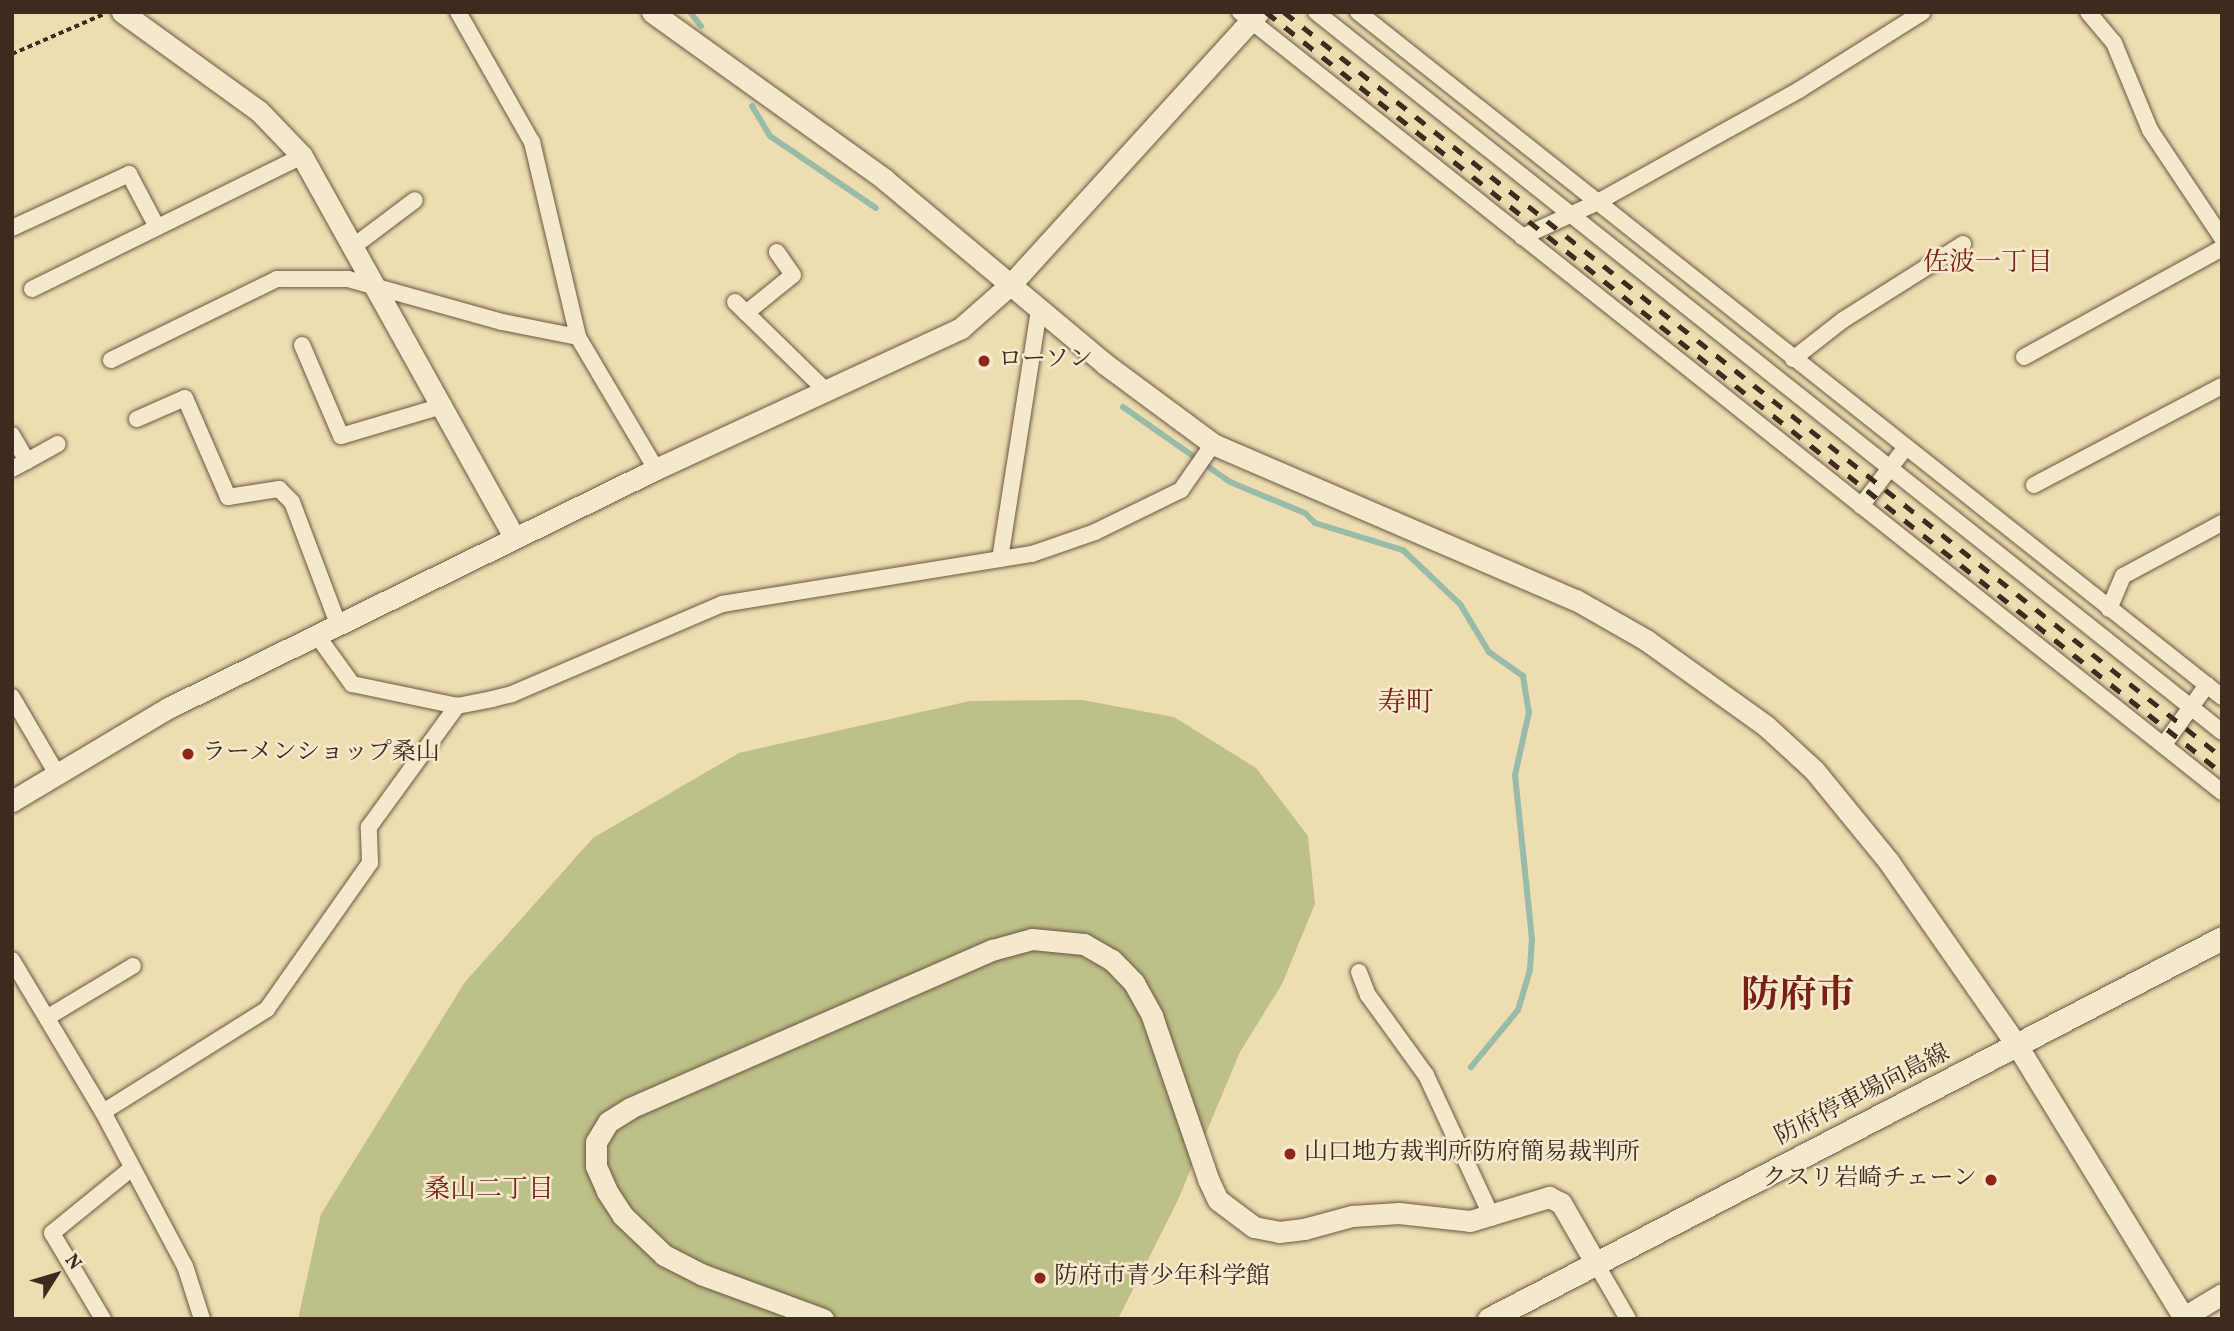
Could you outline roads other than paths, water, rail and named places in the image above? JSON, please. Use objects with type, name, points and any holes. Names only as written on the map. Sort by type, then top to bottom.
[{"type":"main road","name":"防府停車場向島線","points":[[1489,1319],[1595,1262],[2018,1047],[2222,938]]},
{"type":"street","points":[[121,12],[258,111],[302,156],[515,538]]},
{"type":"street","points":[[458,12],[532,142],[578,337],[656,470]]},
{"type":"street","points":[[652,12],[884,179],[1012,283],[1039,310],[1213,444],[1576,600],[1646,640],[1766,726],[1821,779],[1889,862],[2018,1047],[2185,1318],[2222,1294]]},
{"type":"street","points":[[1316,12],[2222,733]]},
{"type":"street","points":[[1336,29],[1356,12],[2222,697]]},
{"type":"street","points":[[1522,237],[1596,203],[1799,90],[1923,12]]},
{"type":"street","points":[[2088,12],[2114,43],[2150,130],[2222,238]]},
{"type":"street","points":[[12,802],[168,708],[316,634],[824,389],[906,356],[961,328],[1012,283],[1250,15],[1522,237],[2165,743],[2222,792]]},
{"type":"street","points":[[32,289],[302,156]]},
{"type":"street","points":[[12,229],[129,174],[157,227]]},
{"type":"street","points":[[354,246],[415,200]]},
{"type":"street","points":[[1793,359],[1902,281],[1963,244]]},
{"type":"street","points":[[2024,357],[2222,248]]},
{"type":"street","points":[[776,252],[793,275],[741,307],[824,389]]},
{"type":"street","points":[[111,360],[277,279],[348,279],[502,322],[578,337]]},
{"type":"street","points":[[1000,559],[1039,310]]},
{"type":"street","points":[[302,345],[341,436],[442,406]]},
{"type":"street","points":[[2034,485],[2222,386]]},
{"type":"street","points":[[137,419],[185,398],[228,498],[279,489],[292,502],[338,624]]},
{"type":"street","points":[[12,435],[27,461]]},
{"type":"street","points":[[12,469],[58,444]]},
{"type":"street","points":[[316,634],[352,684],[457,706],[512,694],[722,604],[1000,559],[1095,532],[1181,490],[1213,444]]},
{"type":"street","points":[[1861,506],[1906,447]]},
{"type":"street","points":[[2109,608],[2123,576],[2222,523]]},
{"type":"street","points":[[2165,743],[2207,685]]},
{"type":"street","points":[[12,697],[57,774]]},
{"type":"street","points":[[103,1112],[267,1009],[370,863],[369,827],[457,706]]},
{"type":"street","points":[[823,1319],[701,1274],[664,1255],[640,1235],[612,1199],[596,1166],[596,1142],[608,1122],[630,1108],[992,950],[1032,939],[1084,944],[1112,960],[1134,983],[1152,1016],[1208,1179],[1218,1200],[1254,1227],[1279,1232],[1304,1229],[1352,1216],[1399,1213],[1471,1221],[1492,1217],[1549,1197],[1561,1203],[1628,1319]]},
{"type":"street","points":[[12,960],[103,1112],[185,1266],[202,1319]]},
{"type":"street","points":[[48,1017],[133,966]]},
{"type":"street","points":[[1359,972],[1368,995],[1426,1074],[1492,1217]]},
{"type":"street","points":[[103,1319],[52,1233],[132,1168]]},
{"type":"waterway","points":[[690,12],[701,26]]},
{"type":"waterway","points":[[752,106],[770,136],[876,208]]},
{"type":"waterway","points":[[1123,407],[1230,482],[1305,513],[1315,523],[1403,550],[1460,604],[1489,652],[1523,676],[1529,712],[1515,775],[1532,939],[1530,970],[1518,1010],[1471,1067]]},
{"type":"railway","points":[[1266,12],[2222,773]]},
{"type":"railway","points":[[1284,12],[2222,757]]},
{"type":"place","name":"ローソン","points":[[984,361]]},
{"type":"place","name":"ラーメンショップ桑山","points":[[188,754]]},
{"type":"place","name":"山口地方裁判所防府簡易裁判所","points":[[1290,1154]]},
{"type":"place","name":"クスリ岩崎チェーン","points":[[1991,1180]]},
{"type":"place","name":"防府市青少年科学館","points":[[1040,1278]]},
{"type":"district","name":"佐波一丁目","points":[[1988,264]]},
{"type":"district","name":"寿町","points":[[1406,704]]},
{"type":"district","name":"防府市","points":[[1798,998]]},
{"type":"district","name":"桑山二丁目","points":[[489,1191]]}]
